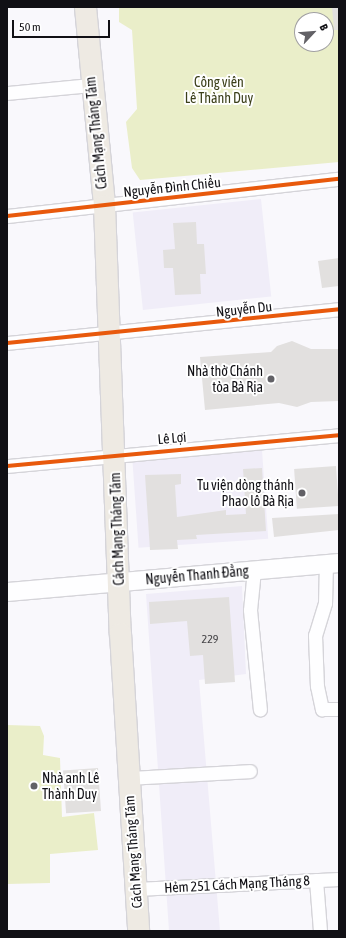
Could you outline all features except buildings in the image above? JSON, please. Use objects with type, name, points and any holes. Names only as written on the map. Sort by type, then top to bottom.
[{"type":"main road","name":"Cách Mạng Tháng Tám","points":[[85,7],[90,85],[104,205],[115,454],[118,581],[138,931]]},
{"type":"main road","name":"Nguyễn Thanh Đằng","points":[[7,592],[332,563]]},
{"type":"street","points":[[7,93],[90,85]]},
{"type":"street","name":"Nguyễn Đình Chiểu","points":[[7,216],[339,179]]},
{"type":"street","name":"Nguyễn Du","points":[[7,343],[109,335],[339,309]]},
{"type":"street","name":"Lê Lợi","points":[[7,466],[115,454],[339,435]]},
{"type":"street","points":[[332,563],[325,603],[315,635],[317,692],[322,709],[339,709]]},
{"type":"street","points":[[254,570],[250,610],[260,710]]},
{"type":"street","points":[[129,778],[250,771]]},
{"type":"street","name":"Hẻm 251 Cách Mạng Tháng 8","points":[[136,889],[339,879]]},
{"type":"street","points":[[316,880],[320,931]]},
{"type":"shaded area","points":[[261,199],[271,296],[143,310],[133,212]]},
{"type":"shaded area","points":[[262,450],[268,539],[139,548],[132,459]]},
{"type":"shaded area","points":[[242,586],[246,674],[199,680],[220,931],[169,931],[146,594]]},
{"type":"green space","name":"Công viên Lê Thành Duy","points":[[119,7],[339,7],[339,162],[140,180],[132,168],[126,122],[137,109],[132,30],[119,22]]},
{"type":"green space","name":"Nhà anh Lê Thành Duy","points":[[7,725],[40,726],[44,736],[43,755],[60,758],[62,817],[94,813],[98,850],[50,854],[50,883],[7,884]]},
{"type":"cycle path","points":[[7,216],[339,179]]},
{"type":"cycle path","points":[[7,343],[339,309]]},
{"type":"cycle path","points":[[7,466],[339,435]]},
{"type":"place","name":"Nhà thờ Chánh tòa Bà Rịa","points":[[271,379]]},
{"type":"place","name":"Tu viện dòng thánh Phao lô Bà Rịa","points":[[302,493]]},
{"type":"place","name":"Nhà anh Lê Thành Duy","points":[[34,786]]}]
